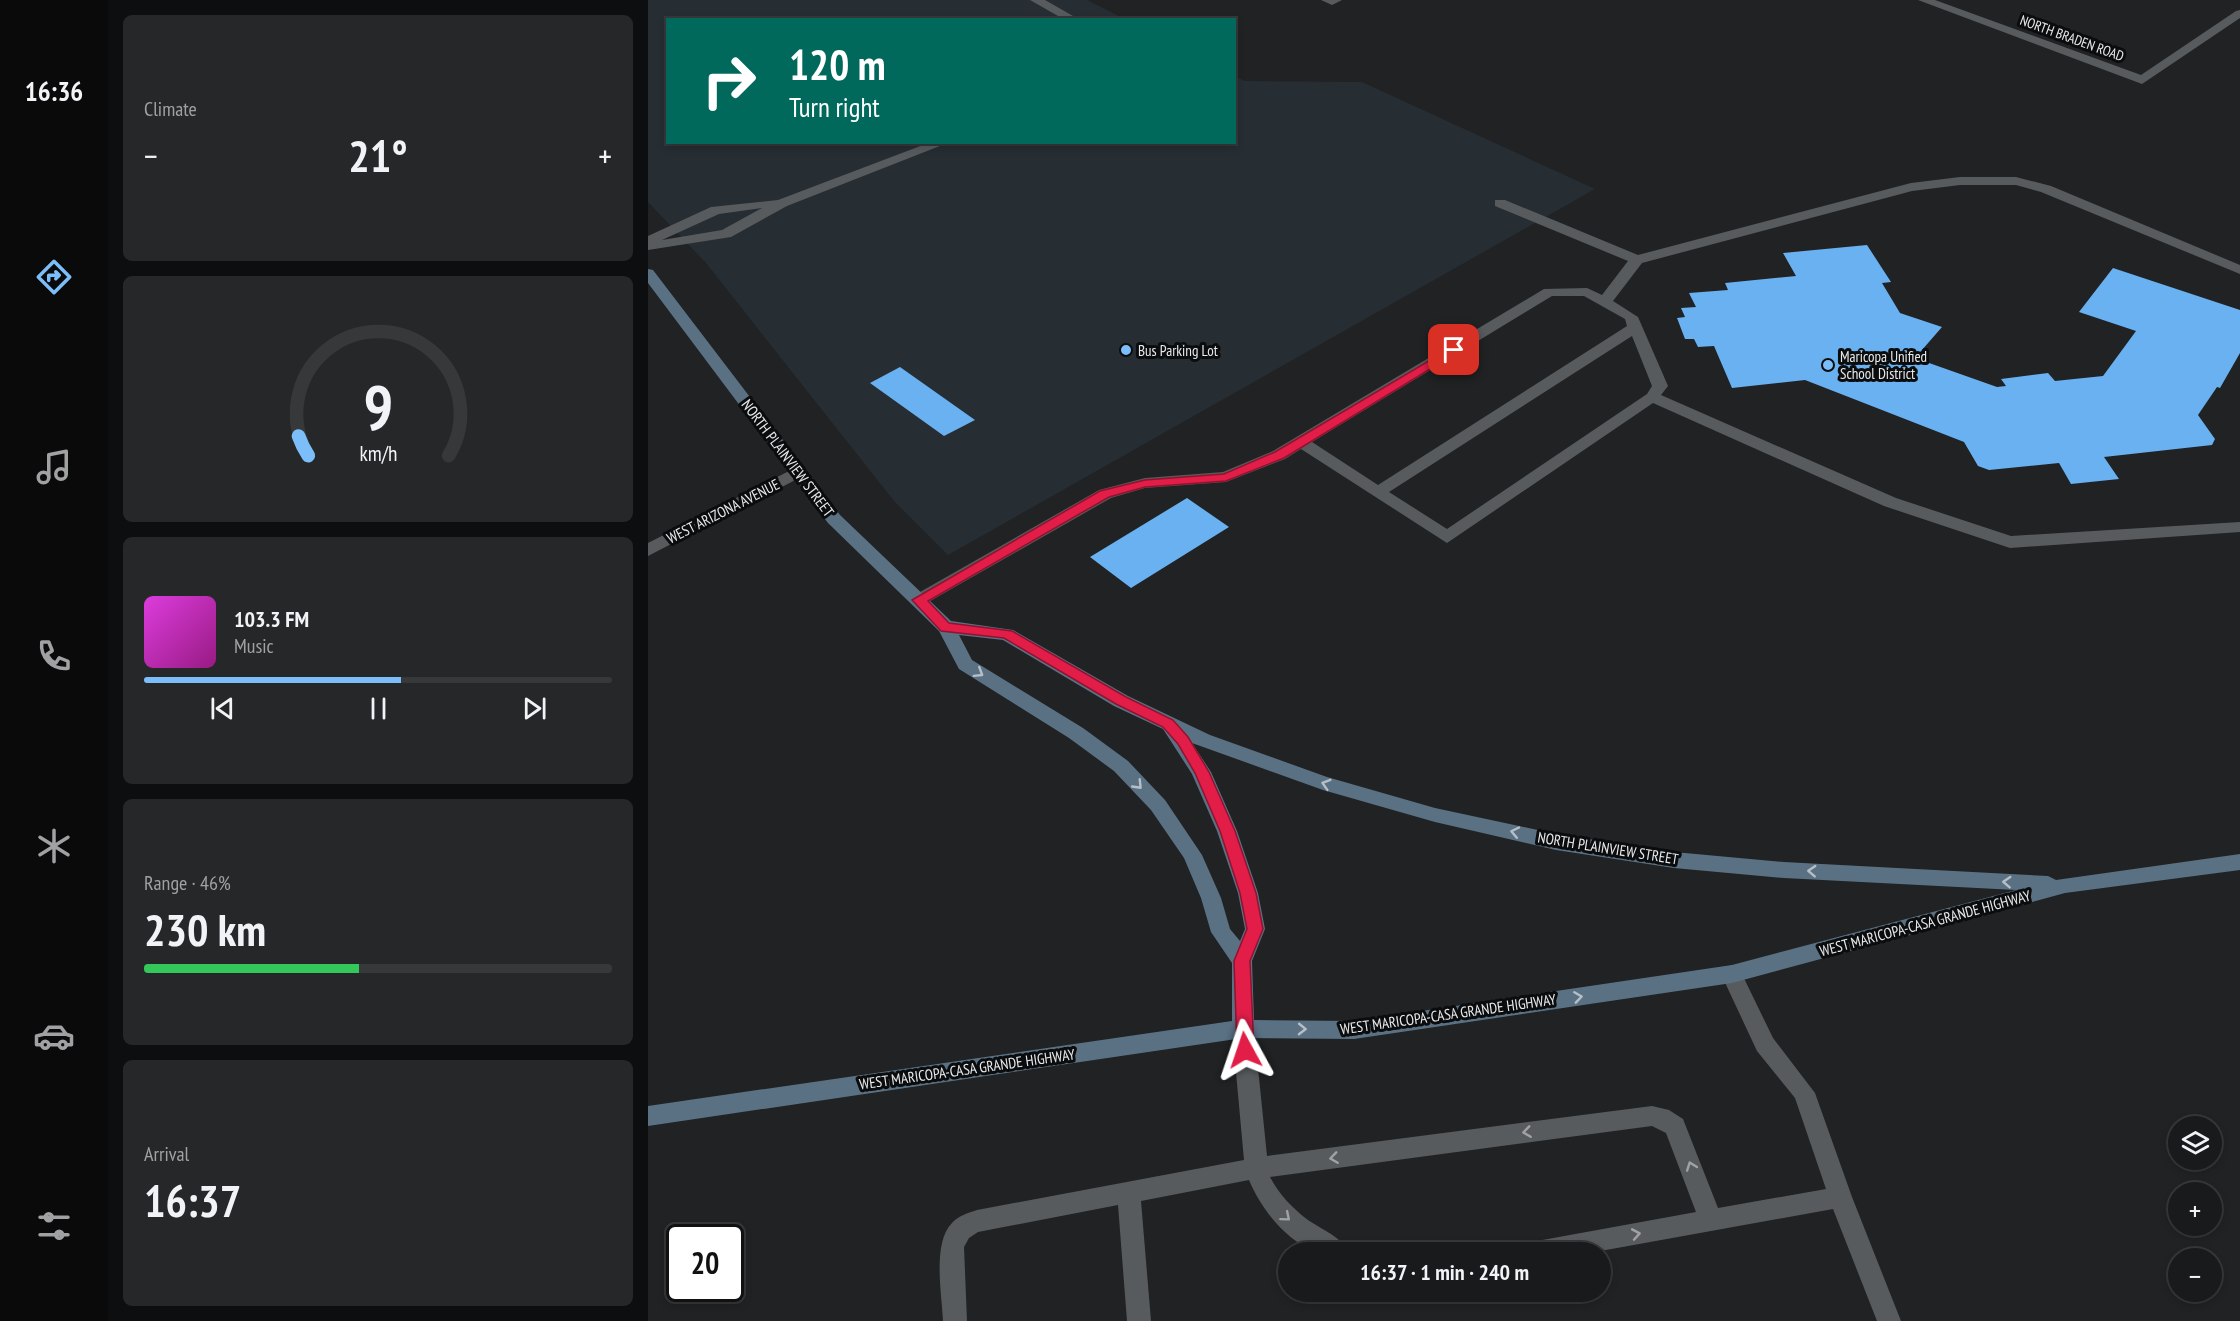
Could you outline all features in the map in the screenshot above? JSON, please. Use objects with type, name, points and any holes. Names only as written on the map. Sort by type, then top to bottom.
[{"type":"main road","name":"NORTH PLAINVIEW STREET","points":[[648,273],[834,519],[945,627],[965,664],[1077,733],[1121,766],[1158,805],[1192,855],[1211,898],[1221,932],[1242,961]]},
{"type":"main road","name":"NORTH PLAINVIEW STREET","points":[[945,627],[1007,634],[1121,701],[1203,740],[1323,783],[1435,815],[1556,842],[1674,860],[1784,870],[2065,885]]},
{"type":"main road","name":"NORTH PLAINVIEW STREET","points":[[1168,724],[1183,741],[1201,772],[1227,831],[1248,893],[1255,929],[1242,961],[1243,1029]]},
{"type":"main road","name":"WEST MARICOPA-CASA GRANDE HIGHWAY","points":[[648,1116],[1243,1029],[1354,1030],[1732,974],[1867,940],[2065,885],[2240,862]]},
{"type":"street","points":[[1036,0],[1071,18]]},
{"type":"street","name":"NORTH BRADEN ROAD","points":[[1924,0],[2142,80],[2240,13]]},
{"type":"street","points":[[648,246],[726,234],[782,202],[939,144]]},
{"type":"street","points":[[1500,203],[1636,260],[1719,240],[1911,187],[1960,181],[2016,181],[2046,189],[2240,270]]},
{"type":"street","points":[[648,241],[716,210],[782,202]]},
{"type":"street","points":[[1604,302],[1636,260]]},
{"type":"street","points":[[919,600],[1105,494],[1145,483],[1226,477],[1280,455],[1301,442],[1549,292],[1587,292],[1631,317],[1660,386],[1652,397],[1447,537],[1301,442]]},
{"type":"street","points":[[1378,492],[1634,328]]},
{"type":"street","points":[[1652,397],[1890,502],[2010,542],[2240,527]]},
{"type":"street","name":"WEST ARIZONA AVENUE","points":[[648,550],[797,472]]},
{"type":"street","points":[[1732,974],[1765,1044],[1797,1081],[1804,1093],[1840,1197],[1888,1321]]},
{"type":"street","points":[[1243,1029],[1257,1168],[1262,1188],[1284,1217],[1321,1242]]},
{"type":"street","points":[[956,1321],[952,1247],[954,1238],[964,1226],[977,1221],[1257,1168],[1652,1116],[1661,1117],[1675,1126],[1711,1221]]},
{"type":"street","points":[[1129,1192],[1139,1321]]},
{"type":"street","points":[[1593,1242],[1840,1197]]},
{"type":"shaded area","name":"Bus Parking Lot","points":[[648,0],[1087,0],[1123,18],[666,18],[666,144],[1236,144],[1236,76],[1245,81],[1362,82],[1595,189],[948,555],[894,501],[706,263],[648,202]]},
{"type":"building","name":"Maricopa Unified School District","points":[[1867,245],[1891,282],[1882,283],[1900,313],[1942,327],[1915,358],[1997,387],[2006,386],[2001,379],[2048,373],[2055,381],[2103,376],[2136,331],[2079,312],[2113,268],[2240,310],[2240,353],[2220,388],[2217,387],[2198,415],[2215,439],[2212,445],[2104,457],[2119,479],[2071,484],[2059,463],[1989,470],[1978,466],[1964,442],[1805,380],[1732,388],[1714,346],[1698,347],[1694,339],[1685,339],[1677,318],[1685,317],[1681,308],[1696,307],[1689,293],[1728,290],[1725,283],[1796,276],[1783,253]]},
{"type":"building","points":[[900,367],[975,420],[944,436],[870,383]]},
{"type":"building","points":[[1187,498],[1229,527],[1131,588],[1090,557]]},
{"type":"place","name":"Bus Parking Lot","points":[[1126,350]]},
{"type":"place","name":"Maricopa Unified School District","points":[[1828,365]]},
{"type":"route","points":[[1245,1050],[1242,961],[1255,929],[1248,893],[1227,831],[1201,772],[1183,741],[1168,724],[1121,701],[1007,634],[945,627],[919,600],[1034,532],[1105,494],[1145,483],[1226,477],[1280,455],[1454,350]]}]
